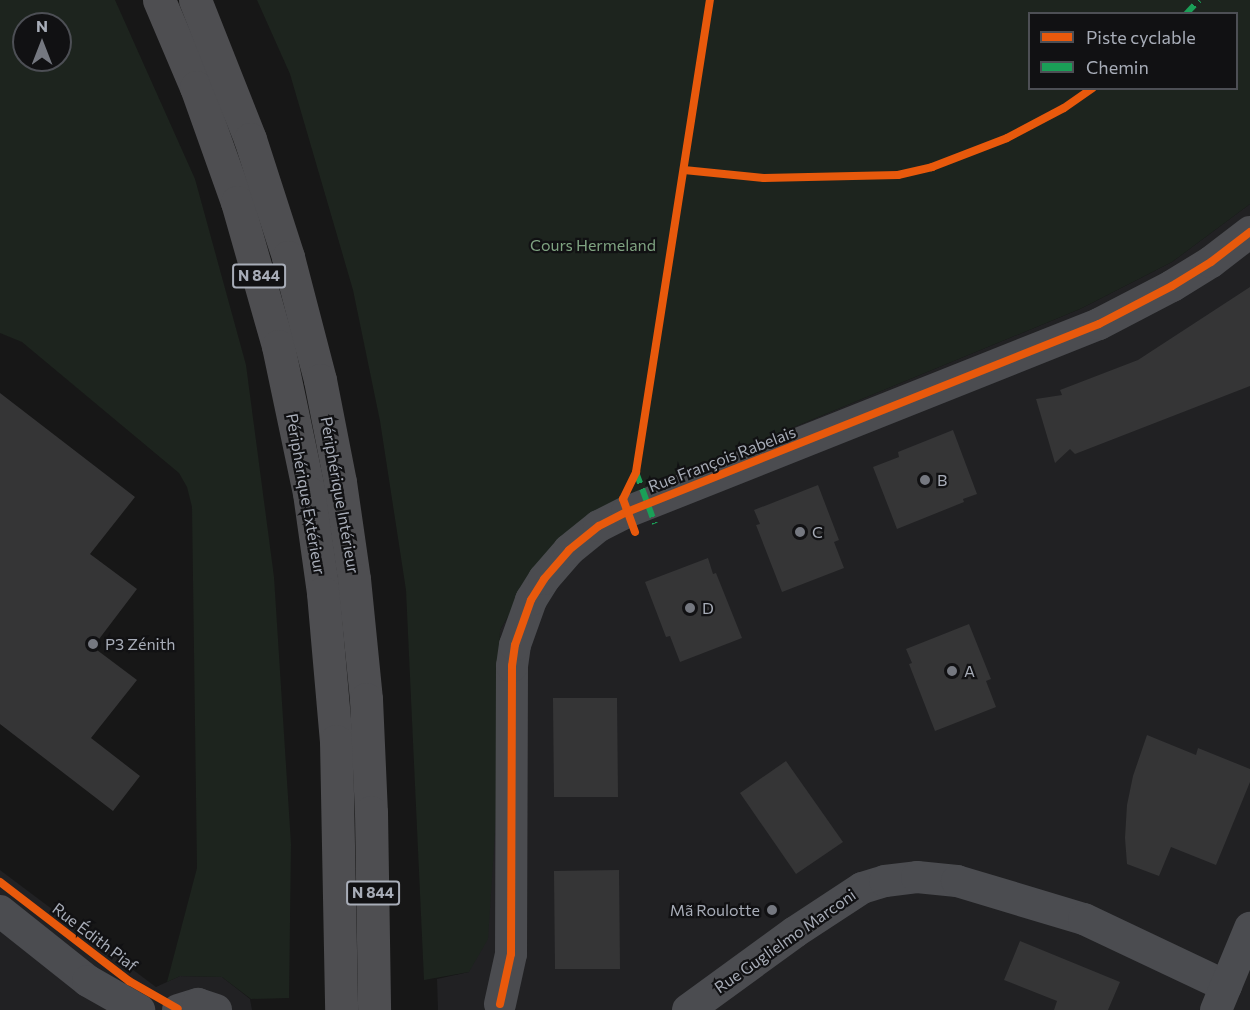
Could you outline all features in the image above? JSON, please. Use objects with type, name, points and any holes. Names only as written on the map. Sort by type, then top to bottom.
[{"type":"highway","name":"Périphérique Extérieur","points":[[159,0],[196,87],[237,202],[278,346],[301,453],[319,564],[332,685],[338,795],[341,1010]]},
{"type":"highway","name":"Périphérique Intérieur","points":[[195,0],[250,139],[274,211],[320,380],[340,482],[355,589],[366,699],[371,812],[384,974],[374,1010]]},
{"type":"highway","points":[[322,1010],[324,982],[341,960]]},
{"type":"highway","points":[[384,974],[396,1010]]},
{"type":"street","name":"Rue François Rabelais","points":[[498,1008],[511,954],[512,666],[515,645],[531,600],[544,579],[569,550],[599,526],[627,512],[1099,324],[1172,286],[1211,262],[1250,232]]},
{"type":"street","name":"Rue Guglielmo Marconi","points":[[688,1010],[795,932],[862,888],[885,881],[917,877],[957,881],[1084,919],[1221,998]]},
{"type":"street","points":[[0,910],[88,981],[139,1010]]},
{"type":"street","points":[[1221,998],[1250,928]]},
{"type":"street","points":[[178,1010],[198,1004],[216,1010]]},
{"type":"shaded area","points":[[1250,204],[1250,1010],[438,1010],[437,979],[469,972],[497,802],[500,630],[542,559],[673,477],[1080,309],[1172,262]]},
{"type":"shaded area","points":[[0,870],[156,987],[180,976],[222,977],[250,999],[252,1010],[0,1010]]},
{"type":"green space","points":[[0,0],[115,0],[195,179],[246,365],[274,577],[291,844],[289,998],[251,999],[222,977],[180,976],[167,982],[197,868],[192,507],[187,487],[179,473],[22,342],[0,333]]},
{"type":"green space","name":"Cours Hermeland","points":[[257,0],[1250,0],[1250,204],[1172,262],[1080,309],[673,477],[542,559],[500,630],[497,802],[488,939],[469,972],[424,980],[406,590],[380,421],[353,290],[290,74]]},
{"type":"building","points":[[1250,287],[1250,386],[1075,454],[1070,449],[1055,463],[1036,399],[1062,395],[1060,390],[1138,360]]},
{"type":"building","points":[[0,393],[135,497],[90,554],[137,589],[93,647],[137,680],[91,738],[140,776],[113,811],[0,724]]},
{"type":"building","name":"B","points":[[953,430],[977,494],[963,499],[964,502],[897,529],[873,467],[899,457],[898,452]]},
{"type":"building","name":"C","points":[[818,485],[839,540],[834,542],[844,568],[782,592],[756,525],[760,524],[754,510]]},
{"type":"building","name":"D","points":[[708,558],[742,638],[680,662],[670,636],[666,637],[645,582]]},
{"type":"building","name":"A","points":[[969,624],[991,679],[986,681],[996,707],[935,731],[909,664],[912,663],[906,649]]},
{"type":"building","points":[[553,698],[617,698],[618,797],[554,797]]},
{"type":"building","points":[[1147,735],[1196,755],[1198,748],[1250,769],[1250,782],[1216,865],[1171,847],[1159,876],[1127,864],[1125,838],[1127,805],[1133,776]]},
{"type":"building","points":[[786,761],[843,842],[796,874],[740,793]]},
{"type":"building","points":[[619,870],[620,969],[555,969],[554,871]]},
{"type":"building","points":[[1020,941],[1120,982],[1108,1010],[1054,1010],[1057,1001],[1004,980]]},
{"type":"marked path","points":[[1188,12],[1199,0]]},
{"type":"marked path","points":[[636,472],[655,524]]},
{"type":"cycle path","points":[[635,532],[623,499],[636,472],[710,0]]},
{"type":"cycle path","points":[[684,170],[764,178],[898,175],[932,167],[1007,138],[1064,108],[1090,90]]},
{"type":"cycle path","points":[[500,1004],[511,954],[512,666],[515,645],[531,600],[544,579],[569,550],[599,526],[627,512],[1099,324],[1172,286],[1211,262],[1250,232]]},
{"type":"cycle path","name":"Rue Édith Piaf","points":[[0,882],[129,981],[178,1009]]},
{"type":"place","name":"B","points":[[925,480]]},
{"type":"place","name":"C","points":[[800,532]]},
{"type":"place","name":"D","points":[[690,608]]},
{"type":"place","name":"P3 Zénith","points":[[93,644]]},
{"type":"place","name":"A","points":[[952,671]]},
{"type":"place","name":"Mã Roulotte","points":[[772,910]]}]
